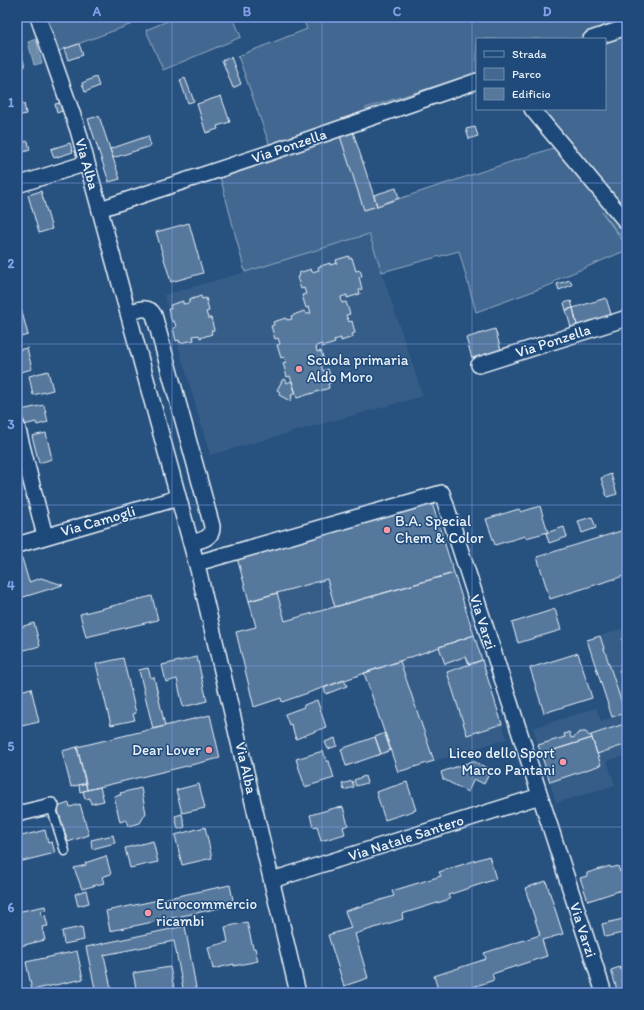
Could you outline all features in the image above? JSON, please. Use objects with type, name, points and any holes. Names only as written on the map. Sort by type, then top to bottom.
[{"type":"street","name":"Via Alba","points":[[38,17],[75,121],[191,542],[298,993]]},
{"type":"street","points":[[594,38],[627,28]]},
{"type":"street","name":"Via Ponzella","points":[[100,209],[272,152],[476,81]]},
{"type":"street","points":[[533,110],[627,223]]},
{"type":"street","points":[[17,185],[87,163]]},
{"type":"street","points":[[128,313],[146,309],[151,311],[154,315],[210,518],[213,529],[211,535],[191,542]]},
{"type":"street","name":"Via Ponzella","points":[[479,365],[627,318]]},
{"type":"street","points":[[17,426],[45,536]]},
{"type":"street","name":"Via Varzi","points":[[196,563],[442,493],[604,993]]},
{"type":"street","name":"Via Camogli","points":[[17,545],[178,498]]},
{"type":"street","name":"Via Natale Santero","points":[[272,880],[540,796]]},
{"type":"street","points":[[17,814],[51,806]]},
{"type":"lane","points":[[51,806],[65,851]]},
{"type":"shaded area","points":[[36,39],[42,63],[34,65],[28,42]]},
{"type":"shaded area","name":"Scuola primaria Aldo Moro","points":[[369,234],[423,396],[210,455],[173,328],[176,327],[174,321],[172,322],[164,295]]},
{"type":"shaded area","points":[[432,503],[507,739],[398,772],[364,673],[282,702],[281,699],[254,707],[236,632],[256,627],[237,558]]},
{"type":"shaded area","points":[[627,627],[627,755],[607,761],[615,785],[556,803],[533,728],[596,708],[601,721],[624,713],[600,636]]},
{"type":"green space","points":[[46,17],[151,17],[56,52]]},
{"type":"green space","points":[[177,17],[233,17],[241,37],[163,70],[146,30]]},
{"type":"green space","points":[[302,17],[627,17],[627,244],[602,212],[627,247],[627,250],[556,280],[553,284],[476,312],[459,251],[382,272],[369,234],[245,272],[220,176],[340,136],[365,210],[556,147],[531,110],[606,110],[606,38],[476,38],[476,73],[366,108],[366,116],[270,146],[238,56],[307,29]]},
{"type":"building","points":[[17,37],[25,67],[17,69]]},
{"type":"building","points":[[79,44],[83,55],[68,60],[64,49]]},
{"type":"building","points":[[231,57],[241,84],[233,88],[222,60]]},
{"type":"building","points":[[96,77],[99,86],[85,92],[82,83]]},
{"type":"building","points":[[185,78],[194,101],[188,103],[180,80]]},
{"type":"building","points":[[221,96],[230,122],[217,126],[218,129],[206,133],[197,104]]},
{"type":"building","points":[[24,103],[26,114],[17,116],[17,105]]},
{"type":"building","points":[[60,103],[62,111],[57,113],[55,104]]},
{"type":"building","points":[[99,116],[120,179],[109,182],[88,119]]},
{"type":"building","points":[[475,127],[478,136],[469,139],[466,129]]},
{"type":"building","points":[[353,132],[377,206],[364,210],[340,136]]},
{"type":"building","points":[[148,136],[151,146],[113,158],[110,149]]},
{"type":"building","points":[[28,141],[30,150],[17,154],[17,144]]},
{"type":"building","points":[[70,143],[73,152],[54,158],[51,149]]},
{"type":"building","points":[[396,188],[399,198],[377,206],[374,195]]},
{"type":"building","points":[[41,191],[52,229],[39,233],[28,195]]},
{"type":"building","points":[[189,223],[203,273],[171,282],[156,232]]},
{"type":"building","points":[[349,256],[349,259],[352,258],[356,271],[360,270],[362,276],[359,277],[362,289],[359,290],[360,294],[347,298],[347,295],[341,297],[342,303],[346,302],[350,314],[346,315],[349,322],[352,321],[355,333],[352,334],[353,337],[341,341],[341,338],[334,340],[335,343],[322,347],[322,344],[316,346],[317,352],[321,351],[325,364],[321,365],[323,371],[328,369],[332,382],[328,384],[329,388],[297,398],[290,376],[287,377],[283,363],[286,362],[284,357],[281,358],[277,345],[280,344],[278,338],[275,339],[271,326],[274,325],[273,322],[286,318],[287,320],[292,319],[291,316],[304,311],[306,314],[311,313],[309,307],[306,308],[302,295],[306,294],[304,288],[301,289],[297,277],[300,276],[299,273],[311,269],[312,272],[319,270],[318,267],[330,263],[330,265],[337,263],[336,260]]},
{"type":"building","points":[[570,280],[572,285],[559,290],[557,284]]},
{"type":"building","points":[[17,293],[28,335],[17,338]]},
{"type":"building","points":[[201,296],[202,299],[206,298],[209,311],[206,312],[208,318],[211,318],[214,330],[211,331],[212,334],[200,338],[199,335],[193,336],[194,340],[180,343],[179,340],[176,341],[173,328],[176,327],[174,321],[172,322],[168,309],[171,309],[170,305],[183,301],[183,304],[189,303],[189,300]]},
{"type":"building","points":[[606,298],[611,314],[588,326],[578,329],[573,308]]},
{"type":"building","points":[[571,301],[573,308],[566,310],[564,303]]},
{"type":"building","points":[[573,308],[578,329],[572,331],[566,310]]},
{"type":"building","points":[[495,329],[501,350],[472,358],[466,338]]},
{"type":"building","points":[[27,348],[32,369],[17,373],[17,350]]},
{"type":"building","points":[[48,371],[53,390],[33,395],[29,376]]},
{"type":"building","points":[[283,379],[286,380],[287,383],[292,381],[296,394],[291,395],[292,398],[290,401],[279,395],[280,392],[277,390]]},
{"type":"building","points":[[44,405],[48,422],[37,425],[36,422],[24,425],[21,410]]},
{"type":"building","points":[[46,433],[52,459],[39,463],[32,436]]},
{"type":"building","points":[[611,474],[617,494],[607,497],[601,478]]},
{"type":"building","name":"B.A. Special Chem & Color","points":[[432,503],[454,573],[335,607],[327,579],[249,601],[237,558]]},
{"type":"building","points":[[540,506],[548,532],[526,538],[525,536],[495,545],[486,519],[519,509],[521,512]]},
{"type":"building","points":[[592,517],[596,528],[582,533],[578,521]]},
{"type":"building","points":[[564,527],[567,537],[549,543],[546,533]]},
{"type":"building","points":[[624,530],[627,539],[627,575],[550,599],[537,557]]},
{"type":"building","points":[[22,558],[29,582],[41,578],[63,585],[17,599],[17,560]]},
{"type":"building","points":[[454,573],[474,635],[282,702],[281,698],[254,707],[236,632],[256,627],[249,601],[277,593],[285,621]]},
{"type":"building","points":[[152,596],[158,620],[86,637],[80,614]]},
{"type":"building","points":[[555,609],[561,630],[518,643],[512,623]]},
{"type":"building","points":[[34,623],[40,646],[17,652],[17,628]]},
{"type":"building","points":[[474,635],[482,660],[469,665],[466,656],[445,664],[439,647]]},
{"type":"building","points":[[600,636],[625,713],[612,717],[587,640]]},
{"type":"building","points":[[627,638],[627,654],[622,639]]},
{"type":"building","points":[[578,653],[592,698],[544,713],[530,668]]},
{"type":"building","points":[[197,657],[207,701],[183,707],[177,679],[166,682],[162,665]]},
{"type":"building","points":[[123,658],[136,713],[133,714],[135,720],[111,725],[96,664]]},
{"type":"building","points":[[482,660],[502,724],[467,735],[447,672]]},
{"type":"building","points":[[400,661],[434,761],[398,772],[364,673]]},
{"type":"building","points":[[148,668],[151,678],[154,677],[165,726],[153,729],[139,670]]},
{"type":"building","points":[[627,668],[627,689],[626,689],[619,670]]},
{"type":"building","points":[[344,680],[347,686],[326,694],[324,688]]},
{"type":"building","points":[[31,688],[39,722],[17,727],[17,692]]},
{"type":"building","points":[[317,700],[326,727],[296,739],[291,724],[289,725],[285,714],[304,707],[304,705]]},
{"type":"building","points":[[210,715],[220,758],[87,790],[77,747]]},
{"type":"building","points":[[627,723],[627,744],[597,754],[591,735]]},
{"type":"building","points":[[569,732],[571,738],[575,737],[578,733],[586,732],[589,736],[591,735],[592,738],[541,754],[538,745],[565,737],[564,734]]},
{"type":"building","points":[[385,733],[391,750],[381,754],[375,737]]},
{"type":"building","points":[[375,737],[381,754],[346,766],[341,749]]},
{"type":"building","points":[[335,738],[337,746],[328,749],[325,742]]},
{"type":"building","points":[[592,738],[601,765],[550,782],[541,754]]},
{"type":"building","points":[[77,747],[86,783],[71,787],[62,751]]},
{"type":"building","points":[[17,750],[21,761],[17,762]]},
{"type":"building","points":[[323,751],[327,762],[329,761],[334,778],[305,787],[296,759]]},
{"type":"building","points":[[473,761],[491,770],[484,784],[474,779],[468,792],[443,779],[441,772]]},
{"type":"building","points":[[365,776],[367,783],[356,786],[354,780]]},
{"type":"building","points":[[352,781],[354,787],[344,790],[342,784]]},
{"type":"building","points":[[407,782],[416,810],[385,820],[376,792]]},
{"type":"building","points":[[86,783],[87,790],[80,792],[79,785]]},
{"type":"building","points":[[199,784],[205,808],[182,813],[176,790]]},
{"type":"building","points":[[100,787],[104,801],[91,804],[90,798],[85,799],[83,791]]},
{"type":"building","points":[[141,788],[146,813],[140,823],[128,826],[126,820],[120,822],[114,796]]},
{"type":"building","points":[[69,803],[70,807],[80,804],[89,835],[68,842],[57,807]]},
{"type":"building","points":[[343,807],[348,825],[343,827],[345,834],[321,841],[317,826],[313,827],[310,815]]},
{"type":"building","points":[[182,814],[185,827],[178,829],[175,816]]},
{"type":"building","points":[[205,827],[212,858],[182,865],[175,835]]},
{"type":"building","points":[[45,830],[48,843],[52,842],[55,853],[19,862],[17,851],[21,850],[18,837]]},
{"type":"building","points":[[113,835],[115,843],[92,849],[91,840]]},
{"type":"building","points":[[153,841],[158,862],[130,868],[125,848]]},
{"type":"building","points":[[106,856],[111,874],[102,877],[104,883],[82,889],[74,868],[86,865],[85,863]]},
{"type":"building","points":[[489,856],[496,879],[448,895],[450,899],[402,914],[403,919],[355,934],[368,978],[344,986],[328,935],[351,928],[345,911],[394,896],[392,891],[441,876],[439,872]]},
{"type":"building","points":[[610,866],[611,868],[618,866],[620,872],[627,869],[627,895],[625,889],[588,901],[580,878],[587,876],[587,873]]},
{"type":"building","points":[[546,881],[563,934],[542,940],[547,956],[492,974],[494,980],[455,993],[439,993],[434,976],[486,959],[484,953],[540,935],[525,888]]},
{"type":"building","points":[[230,885],[234,905],[110,931],[106,911]]},
{"type":"building","points":[[86,890],[89,903],[78,906],[75,894]]},
{"type":"building","points":[[45,906],[46,910],[41,911],[42,916],[45,915],[48,926],[42,927],[45,940],[20,946],[17,932],[17,912]]},
{"type":"building","points":[[627,918],[627,932],[605,937],[602,924]]},
{"type":"building","points":[[247,922],[253,948],[255,948],[258,961],[234,966],[234,964],[213,969],[208,947],[228,942],[225,927]]},
{"type":"building","points":[[185,926],[197,993],[184,993],[174,941],[104,955],[112,993],[96,993],[86,947]]},
{"type":"building","points":[[82,927],[84,940],[64,944],[62,931]]},
{"type":"building","points":[[77,951],[83,979],[32,990],[26,962]]},
{"type":"building","points":[[170,967],[175,993],[137,993],[133,973]]},
{"type":"building","points":[[620,967],[627,987],[627,993],[618,993],[611,970]]},
{"type":"place","name":"Scuola primaria Aldo Moro","points":[[299,369]]},
{"type":"place","name":"B.A. Special Chem & Color","points":[[387,530]]},
{"type":"place","name":"Dear Lover","points":[[209,750]]},
{"type":"place","name":"Liceo dello Sport Marco Pantani","points":[[563,762]]},
{"type":"place","name":"Eurocommercio ricambi","points":[[148,913]]}]
